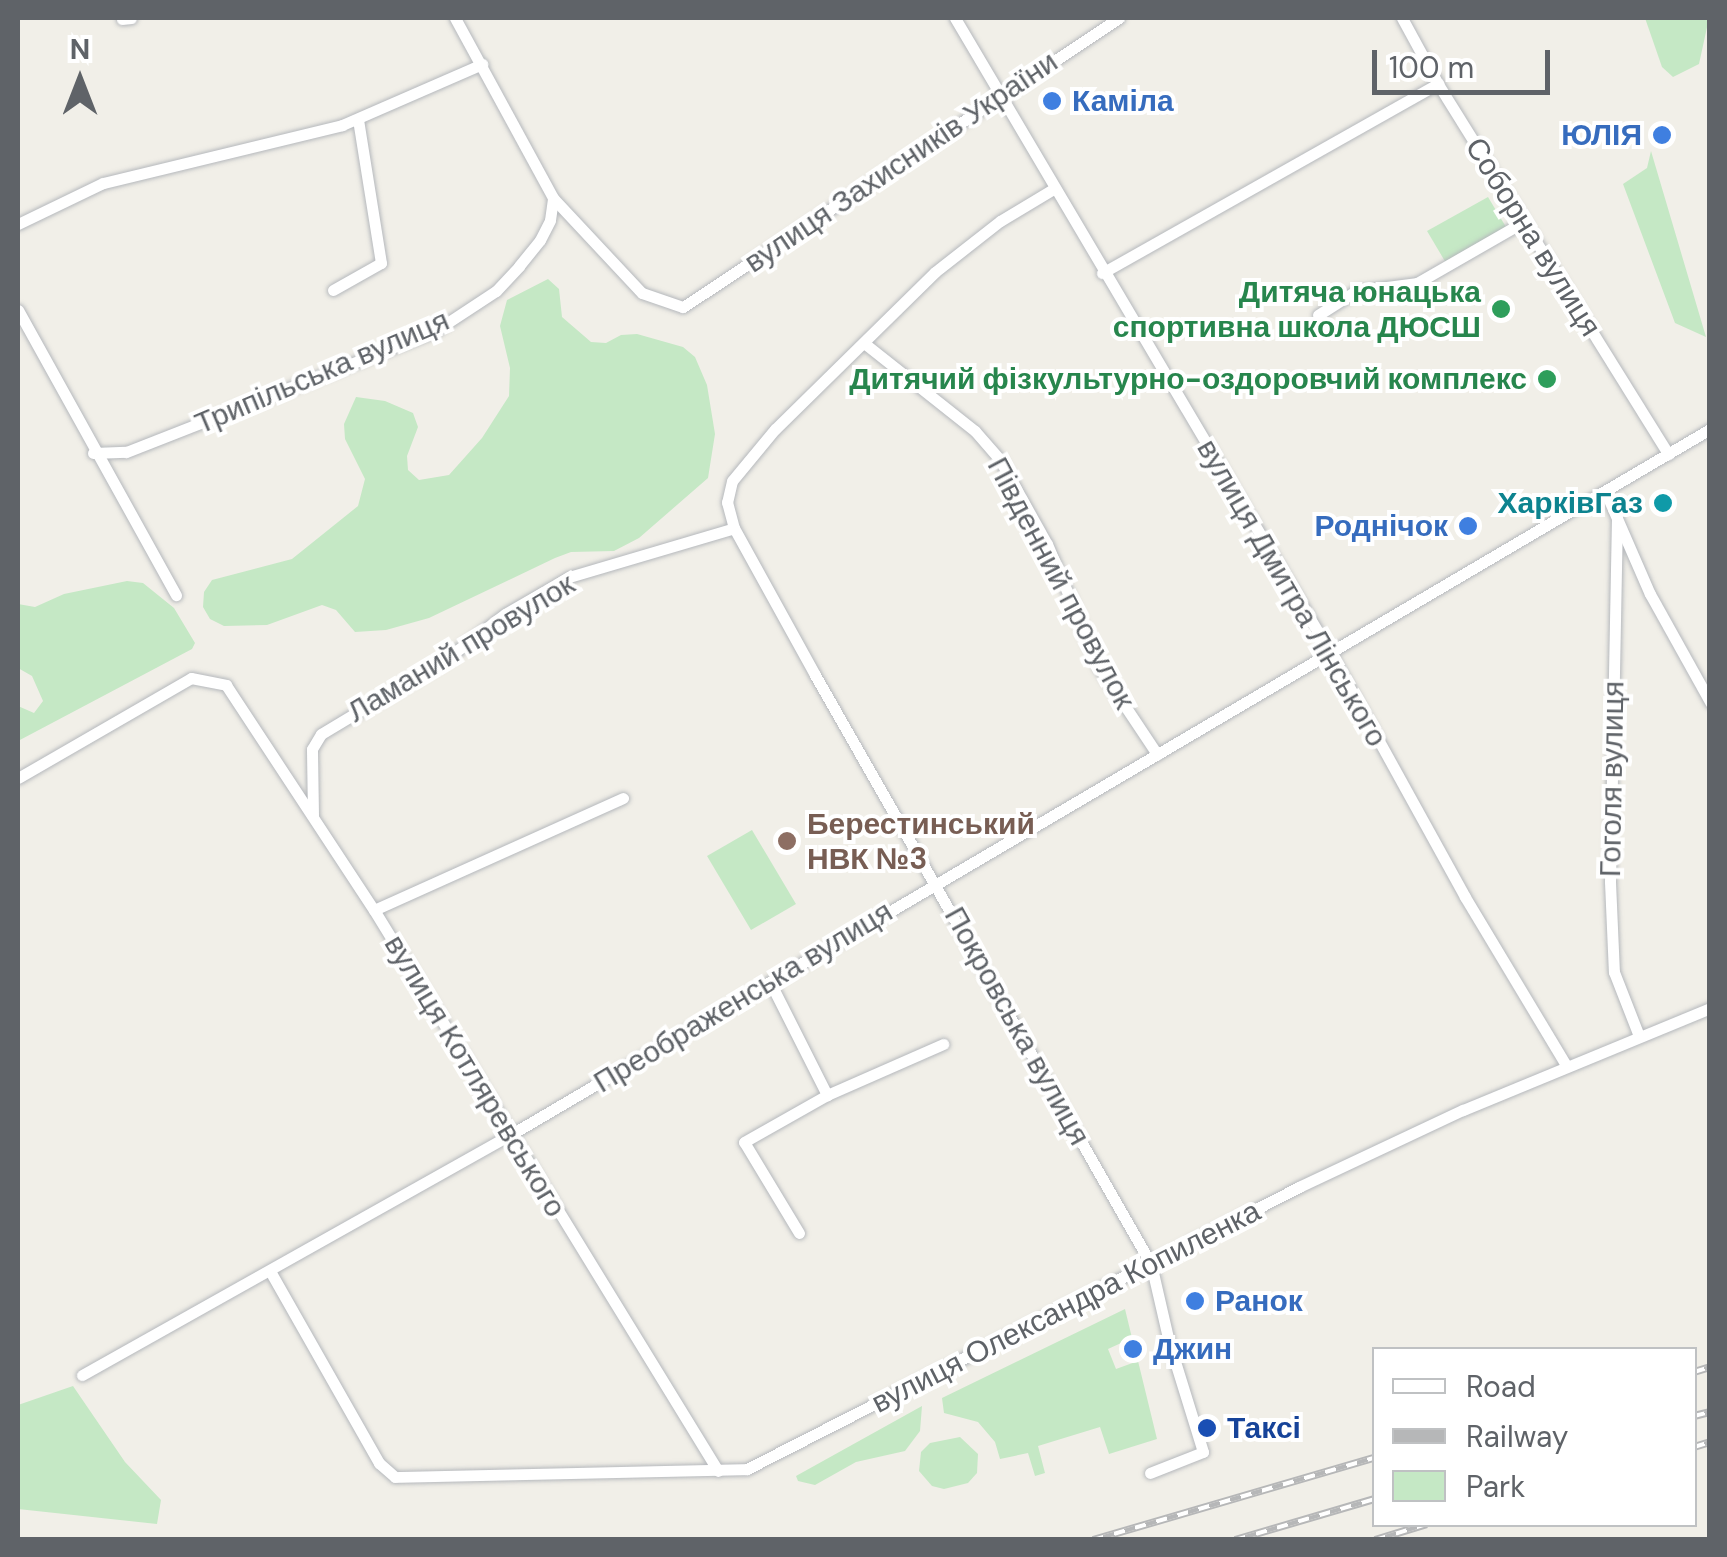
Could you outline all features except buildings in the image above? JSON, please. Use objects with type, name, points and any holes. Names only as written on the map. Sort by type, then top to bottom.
[{"type":"street","points":[[456,18],[554,198]]},
{"type":"street","name":"вулиця Дмитра Лінського","points":[[955,18],[1331,654],[1465,896],[1566,1066]]},
{"type":"street","name":"вулиця Захисників України","points":[[554,198],[642,292],[682,308],[1119,18]]},
{"type":"street","name":"Соборна вулиця","points":[[1402,18],[1438,84],[1668,454]]},
{"type":"street","points":[[18,224],[102,183],[358,119],[482,64]]},
{"type":"street","points":[[1102,272],[1438,84]]},
{"type":"street","points":[[333,290],[382,263],[358,119]]},
{"type":"street","points":[[734,528],[727,502],[732,481],[775,429],[935,272],[1000,221],[1056,188]]},
{"type":"street","name":"Трипільська вулиця","points":[[94,453],[126,452],[435,331],[496,291],[519,266],[540,240],[554,198]]},
{"type":"street","points":[[1318,316],[1356,291],[1417,283],[1523,222]]},
{"type":"street","points":[[18,310],[176,596]]},
{"type":"street","name":"Південний провулок","points":[[864,343],[975,431],[1000,460],[1046,544],[1099,667],[1158,754]]},
{"type":"street","name":"Преображенська вулиця","points":[[82,1375],[510,1135],[1606,494],[1710,429]]},
{"type":"street","points":[[1606,494],[1650,594],[1710,702]]},
{"type":"street","name":"Гоголя вулиця","points":[[1618,517],[1610,882],[1614,972],[1639,1036]]},
{"type":"street","name":"Ламаний провулок","points":[[312,815],[312,749],[320,734],[446,660],[505,614],[568,577],[734,528]]},
{"type":"street","name":"Покровська вулиця","points":[[734,528],[1152,1264],[1169,1342],[1203,1452],[1150,1473]]},
{"type":"street","name":"вулиця Котляревського","points":[[18,778],[191,678],[226,685],[374,910],[718,1471]]},
{"type":"street","points":[[374,910],[623,798]]},
{"type":"street","points":[[770,982],[827,1096]]},
{"type":"street","name":"вулиця Олександра Копиленка","points":[[270,1271],[379,1463],[395,1477],[747,1469],[1299,1186],[1566,1066],[1710,1008]]},
{"type":"street","points":[[799,1233],[744,1142],[827,1096],[944,1044]]},
{"type":"green space","points":[[1645,18],[1709,18],[1699,64],[1673,77],[1662,67]]},
{"type":"green space","points":[[1651,151],[1706,337],[1675,323],[1623,184],[1647,168]]},
{"type":"green space","points":[[1488,197],[1506,227],[1446,263],[1427,231]]},
{"type":"green space","points":[[548,279],[559,289],[562,317],[591,342],[606,343],[621,335],[637,334],[683,347],[695,357],[707,385],[715,434],[708,478],[639,538],[614,551],[571,552],[429,618],[386,630],[355,632],[336,610],[322,605],[267,625],[224,626],[210,619],[203,607],[204,592],[212,580],[292,559],[358,506],[365,479],[345,439],[344,424],[356,397],[385,401],[413,413],[418,427],[407,456],[408,470],[419,480],[449,475],[482,438],[509,396],[510,368],[500,326],[507,300]]},
{"type":"green space","points":[[127,581],[143,583],[174,608],[195,643],[192,649],[18,741],[18,706],[34,713],[43,701],[32,676],[18,668],[18,604],[35,607],[64,594]]},
{"type":"green space","points":[[752,830],[796,904],[751,930],[707,856]]},
{"type":"green space","points":[[1125,1309],[1132,1338],[1108,1349],[1116,1369],[1138,1361],[1157,1439],[1109,1454],[1100,1427],[1038,1446],[1045,1473],[1035,1476],[1028,1453],[1000,1459],[995,1442],[978,1422],[944,1413],[942,1398]]},
{"type":"green space","points":[[73,1386],[125,1462],[161,1500],[157,1524],[18,1509],[18,1405]]},
{"type":"green space","points":[[922,1406],[920,1431],[905,1451],[856,1462],[815,1485],[798,1481],[796,1476]]},
{"type":"green space","points":[[960,1437],[978,1454],[977,1473],[968,1483],[944,1489],[932,1486],[919,1471],[921,1452],[930,1443]]},
{"type":"railway","points":[[1697,1371],[1710,1367]]},
{"type":"railway","points":[[1697,1415],[1710,1412]]},
{"type":"railway","points":[[1697,1446],[1710,1442]]},
{"type":"railway","points":[[1093,1540],[1372,1459]]},
{"type":"railway","points":[[1235,1540],[1372,1500]]},
{"type":"railway","points":[[1375,1540],[1417,1527]]},
{"type":"place","name":"Каміла","points":[[1052,101]]},
{"type":"place","name":"ЮЛІЯ","points":[[1662,135]]},
{"type":"place","name":"Дитяча юнацька спортивна школа ДЮСШ","points":[[1501,309]]},
{"type":"place","name":"Дитячий фізкультурно-оздоровчий комплекс","points":[[1547,379]]},
{"type":"place","name":"ХарківГаз","points":[[1663,503]]},
{"type":"place","name":"Роднічок","points":[[1468,526]]},
{"type":"place","name":"Берестинський НВК №3","points":[[787,841]]},
{"type":"place","name":"Ранок","points":[[1195,1301]]},
{"type":"place","name":"Джин","points":[[1133,1349]]},
{"type":"place","name":"Таксі","points":[[1207,1428]]}]
